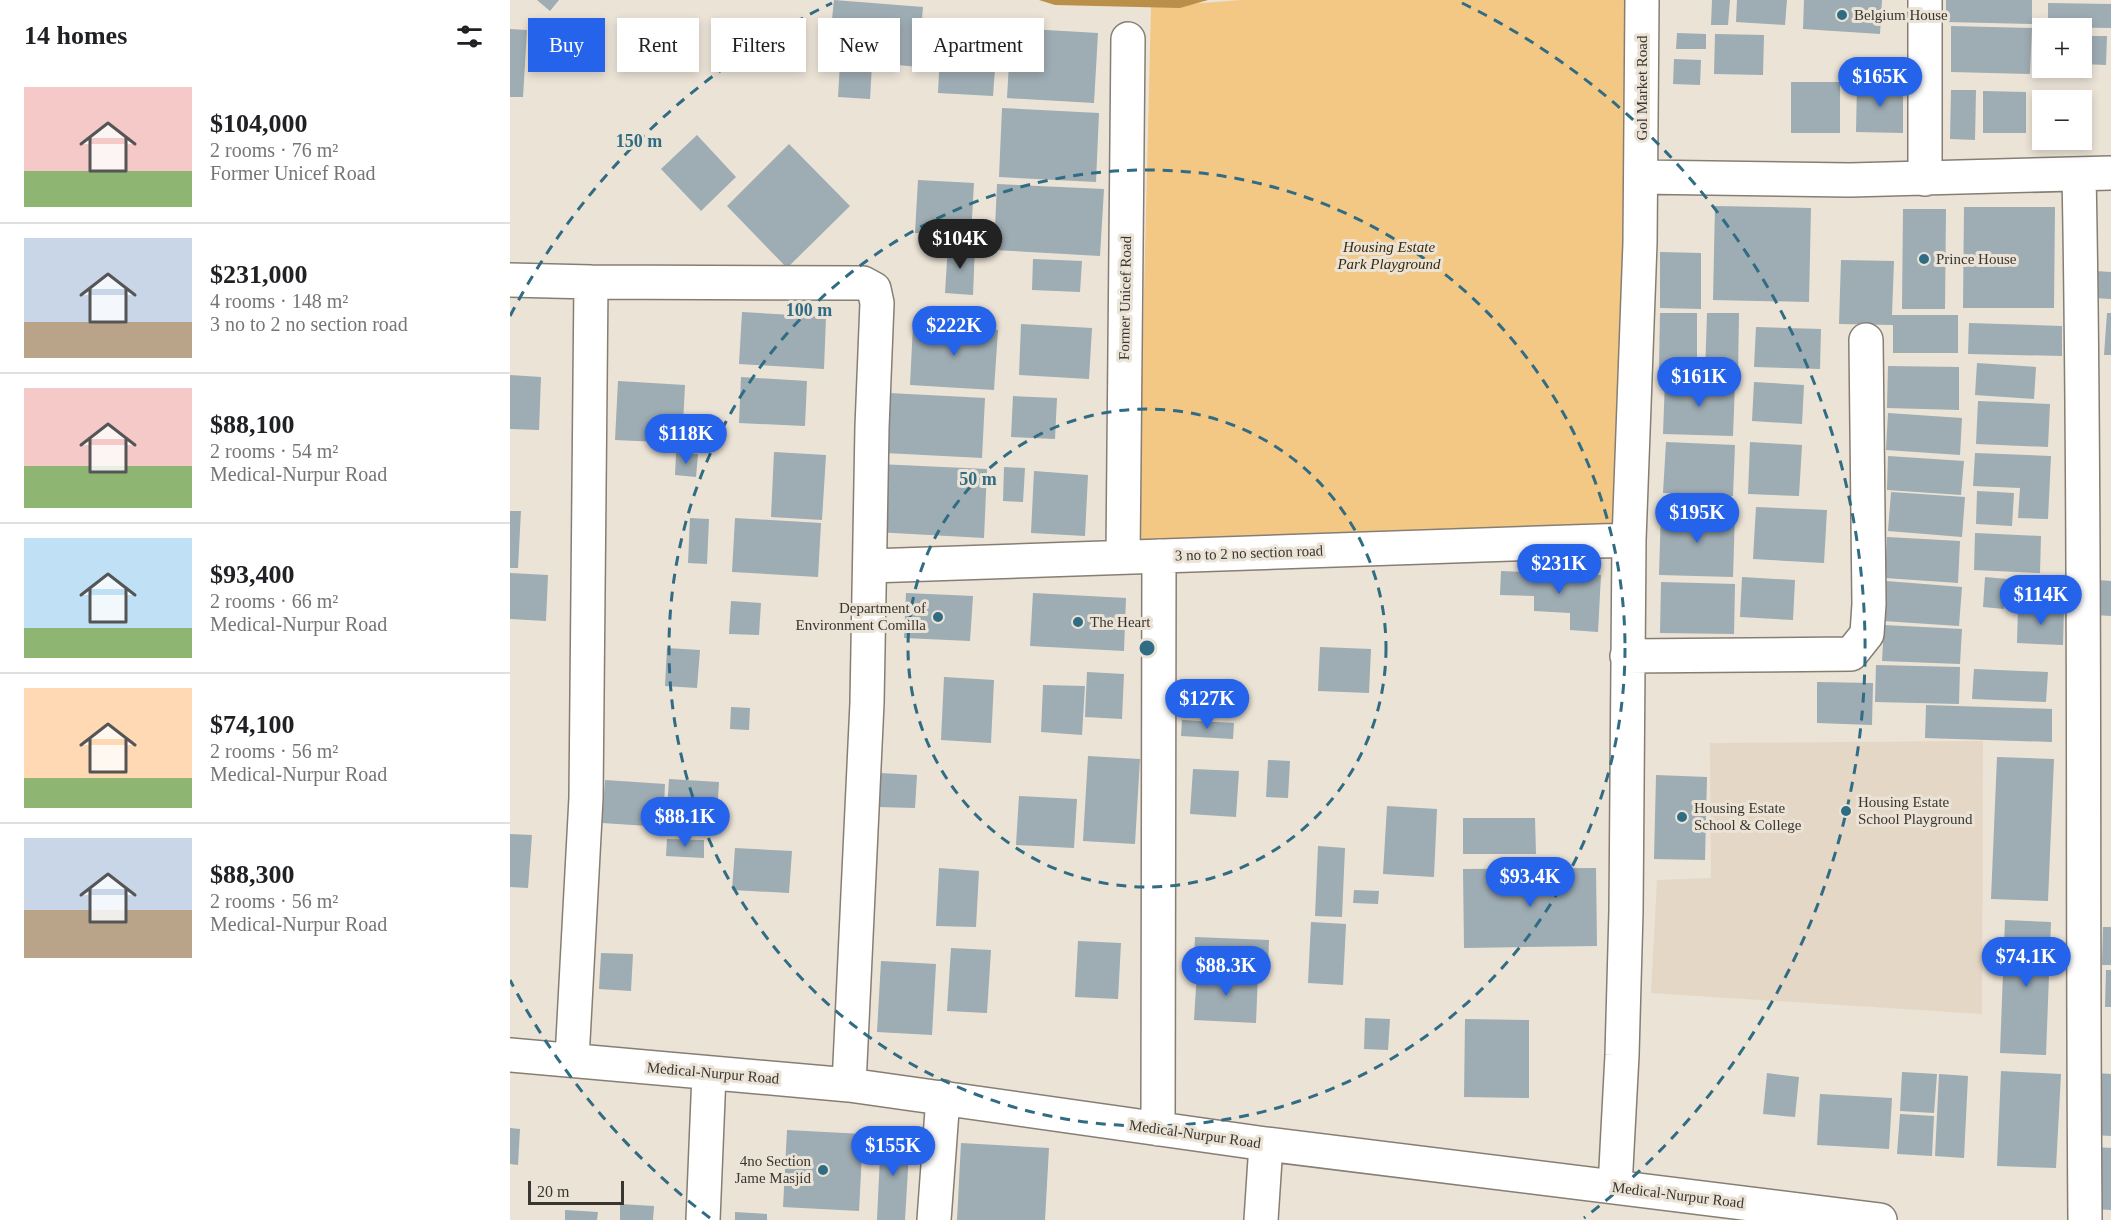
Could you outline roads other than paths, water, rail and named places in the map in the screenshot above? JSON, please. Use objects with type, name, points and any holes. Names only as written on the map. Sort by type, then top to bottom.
[{"type":"street","name":"Gol Market Road","points":[[1615,1187],[1626,911],[1629,540],[1641,177],[1642,0]]},
{"type":"street","points":[[1925,0],[1925,179]]},
{"type":"street","name":"Former Unicef Road","points":[[1123,557],[1128,39]]},
{"type":"street","points":[[1641,177],[1925,179],[2111,173]]},
{"type":"street","points":[[2079,174],[2084,393],[2085,1220]]},
{"type":"street","points":[[510,280],[863,283],[874,289],[877,303],[870,566],[861,840],[849,1084]]},
{"type":"street","points":[[572,1059],[586,798],[591,282]]},
{"type":"street","points":[[1628,656],[1851,654],[1867,634],[1869,604],[1866,340]]},
{"type":"street","name":"3 no to 2 no section road","points":[[870,566],[1629,540]]},
{"type":"street","points":[[1158,1129],[1159,556]]},
{"type":"street","name":"Medical-Nurpur Road","points":[[510,1055],[572,1059],[709,1074],[849,1084],[1266,1144],[1880,1220]]},
{"type":"street","points":[[703,1220],[709,1074]]},
{"type":"street","points":[[934,1220],[943,1097]]},
{"type":"street","points":[[1261,1220],[1266,1144]]},
{"type":"place","name":"Belgium House","points":[[1842,15]]},
{"type":"place","name":"Prince House","points":[[1924,259]]},
{"type":"place","name":"Department of Environment Comilla","points":[[938,617]]},
{"type":"place","name":"The Heart","points":[[1078,622]]},
{"type":"place","name":"Housing Estate School Playground","points":[[1846,811]]},
{"type":"place","name":"Housing Estate School & College","points":[[1682,817]]},
{"type":"place","name":"4no Section Jame Masjid","points":[[823,1170]]},
{"type":"park label","name":"Housing Estate Park Playground","points":[[1389,256]]}]
